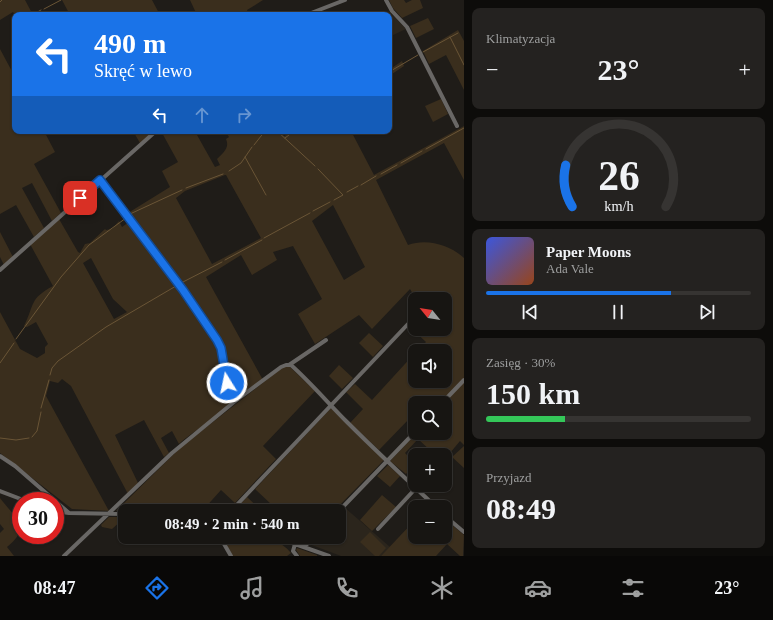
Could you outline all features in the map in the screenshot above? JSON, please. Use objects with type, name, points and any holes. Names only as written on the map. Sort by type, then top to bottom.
[{"type":"street","points":[[314,12],[345,0]]},
{"type":"street","points":[[386,0],[392,10],[407,27],[458,126]]},
{"type":"street","points":[[0,270],[153,134]]},
{"type":"street","points":[[100,180],[183,290],[220,344],[227,383],[234,402]]},
{"type":"street","points":[[238,504],[408,324]]},
{"type":"street","points":[[64,556],[172,453],[234,402],[281,367],[289,365],[326,340]]},
{"type":"street","points":[[289,365],[332,405],[345,421],[408,481]]},
{"type":"street","points":[[449,396],[464,380]]},
{"type":"street","points":[[346,504],[408,440]]},
{"type":"street","points":[[0,456],[15,466],[69,513]]},
{"type":"street","points":[[0,491],[12,496]]},
{"type":"street","points":[[378,530],[412,492]]},
{"type":"street","points":[[420,492],[429,500]]},
{"type":"street","points":[[64,512],[118,514]]},
{"type":"street","points":[[452,522],[464,532]]},
{"type":"street","points":[[224,544],[231,556]]},
{"type":"street","points":[[297,556],[293,551],[295,544],[321,555],[329,556]]},
{"type":"street","points":[[304,547],[307,544]]},
{"type":"shaded area","points":[[0,0],[25,0],[31,12],[12,12],[0,20]]},
{"type":"shaded area","points":[[62,0],[152,0],[158,12],[68,12]]},
{"type":"shaded area","points":[[190,0],[263,0],[247,10],[248,12],[196,12]]},
{"type":"shaded area","points":[[389,0],[404,0],[406,3],[412,0],[420,0],[423,8],[402,18],[393,8]]},
{"type":"shaded area","points":[[392,14],[406,29],[392,36]]},
{"type":"shaded area","points":[[428,18],[434,29],[416,38],[410,26]]},
{"type":"shaded area","points":[[458,30],[464,41],[464,90],[446,55],[429,64],[423,51]]},
{"type":"shaded area","points":[[0,49],[12,71],[12,134],[46,134],[55,152],[34,164],[61,213],[52,221],[32,183],[22,188],[44,228],[34,237],[16,205],[0,214]]},
{"type":"shaded area","points":[[402,61],[404,66],[392,74],[392,68]]},
{"type":"shaded area","points":[[441,99],[448,114],[433,122],[425,106]]},
{"type":"shaded area","points":[[464,126],[464,180],[444,143],[376,180],[408,245],[423,242],[438,244],[458,253],[464,258],[464,445],[460,441],[452,451],[452,448],[428,448],[419,440],[452,440],[452,396],[408,396],[408,420],[379,450],[350,423],[363,409],[346,392],[355,384],[372,400],[408,361],[408,388],[452,388],[452,344],[424,344],[426,342],[420,336],[452,336],[452,292],[412,292],[410,289],[372,329],[359,315],[315,344],[298,314],[322,299],[293,246],[273,252],[277,260],[252,275],[241,255],[206,277],[263,380],[238,399],[235,398],[230,385],[223,343],[130,213],[128,213],[170,187],[162,171],[178,162],[163,134],[198,134],[197,135],[215,167],[220,165],[217,159],[226,148],[226,139],[229,137],[227,134],[282,134],[284,136],[288,134],[353,134],[374,175]],"holes":[[[226,175],[261,238],[212,264],[176,198],[185,191]],[[333,205],[365,267],[344,280],[312,221]]]},
{"type":"shaded area","points":[[135,134],[150,134],[140,143]]},
{"type":"shaded area","points":[[59,219],[80,253],[85,244],[90,243],[105,229],[112,229],[119,221],[122,227],[129,222],[218,345],[225,387],[231,400],[228,406],[179,444],[172,431],[161,438],[169,453],[164,457],[144,420],[115,435],[138,483],[128,494],[71,386],[62,379],[58,383],[50,381],[46,396],[109,511],[72,509],[64,503],[64,492],[50,492],[0,453],[0,312],[20,349],[37,358],[45,353],[45,347],[48,344],[36,322],[27,327],[24,326],[36,299],[53,286],[30,244]],"holes":[[[91,258],[113,299],[127,312],[114,319],[83,263]]]},
{"type":"shaded area","points":[[0,232],[13,257],[4,265],[0,257]]},
{"type":"shaded area","points":[[369,333],[383,346],[373,357],[359,343]]},
{"type":"shaded area","points":[[339,365],[353,378],[342,389],[329,376]]},
{"type":"shaded area","points":[[283,367],[290,367],[315,391],[263,446],[276,459],[235,503],[221,490],[208,504],[123,504],[181,447]]},
{"type":"shaded area","points":[[331,408],[384,460],[341,504],[271,504],[255,489]]},
{"type":"shaded area","points":[[410,440],[417,440],[408,448],[405,453],[408,456],[408,472],[406,474],[390,461]]},
{"type":"shaded area","points":[[464,446],[464,468],[452,457]]},
{"type":"shaded area","points":[[388,465],[400,476],[390,487],[377,476]]},
{"type":"shaded area","points":[[382,495],[396,507],[372,531],[360,520]]},
{"type":"shaded area","points":[[247,497],[254,504],[240,504]]},
{"type":"shaded area","points":[[0,498],[12,513],[12,542],[7,547],[14,556],[0,556],[0,533],[4,529],[0,524]]},
{"type":"shaded area","points":[[346,509],[390,547],[381,556],[341,556],[309,544],[346,544]]},
{"type":"shaded area","points":[[109,517],[118,517],[118,524],[112,529],[102,527],[101,525]]},
{"type":"shaded area","points":[[452,525],[464,535],[463,556],[460,556],[447,544],[452,544]]},
{"type":"shaded area","points":[[408,527],[408,544],[447,544],[436,556],[381,556]]},
{"type":"shaded area","points":[[370,532],[386,548],[379,556],[375,556],[360,542]]},
{"type":"shaded area","points":[[225,544],[280,544],[291,553],[287,556],[233,556]]},
{"type":"shaded area","points":[[297,548],[317,556],[300,556],[296,550]]},
{"type":"waterway","points":[[44,9],[61,0]]},
{"type":"waterway","points":[[37,12],[41,10]]},
{"type":"waterway","points":[[423,52],[458,33]]},
{"type":"waterway","points":[[450,37],[464,65]]},
{"type":"waterway","points":[[392,70],[418,55]]},
{"type":"waterway","points":[[426,149],[464,128]]},
{"type":"waterway","points":[[254,145],[263,134]]},
{"type":"waterway","points":[[280,134],[315,166]]},
{"type":"waterway","points":[[285,138],[289,135]]},
{"type":"waterway","points":[[229,171],[241,163],[252,147]]},
{"type":"waterway","points":[[401,163],[422,151]]},
{"type":"waterway","points":[[245,157],[266,195]]},
{"type":"waterway","points":[[381,174],[397,165]]},
{"type":"waterway","points":[[318,169],[343,195],[334,200]]},
{"type":"waterway","points":[[186,188],[223,174]]},
{"type":"waterway","points":[[361,185],[376,176]]},
{"type":"waterway","points":[[347,192],[358,186]]},
{"type":"waterway","points":[[130,214],[182,190]]},
{"type":"waterway","points":[[313,211],[330,202]]},
{"type":"waterway","points":[[264,238],[310,213]]},
{"type":"waterway","points":[[16,339],[61,277],[89,245],[126,218]]},
{"type":"waterway","points":[[225,260],[262,240]]},
{"type":"waterway","points":[[181,283],[222,262]]},
{"type":"waterway","points":[[50,375],[52,368],[58,361],[106,327],[176,286]]},
{"type":"waterway","points":[[0,363],[14,343]]},
{"type":"waterway","points":[[41,408],[49,380]]},
{"type":"waterway","points":[[32,437],[37,431],[41,412]]},
{"type":"waterway","points":[[0,438],[16,440],[29,438]]},
{"type":"route","points":[[80,198],[100,180],[143,235],[220,344],[227,383]]}]
